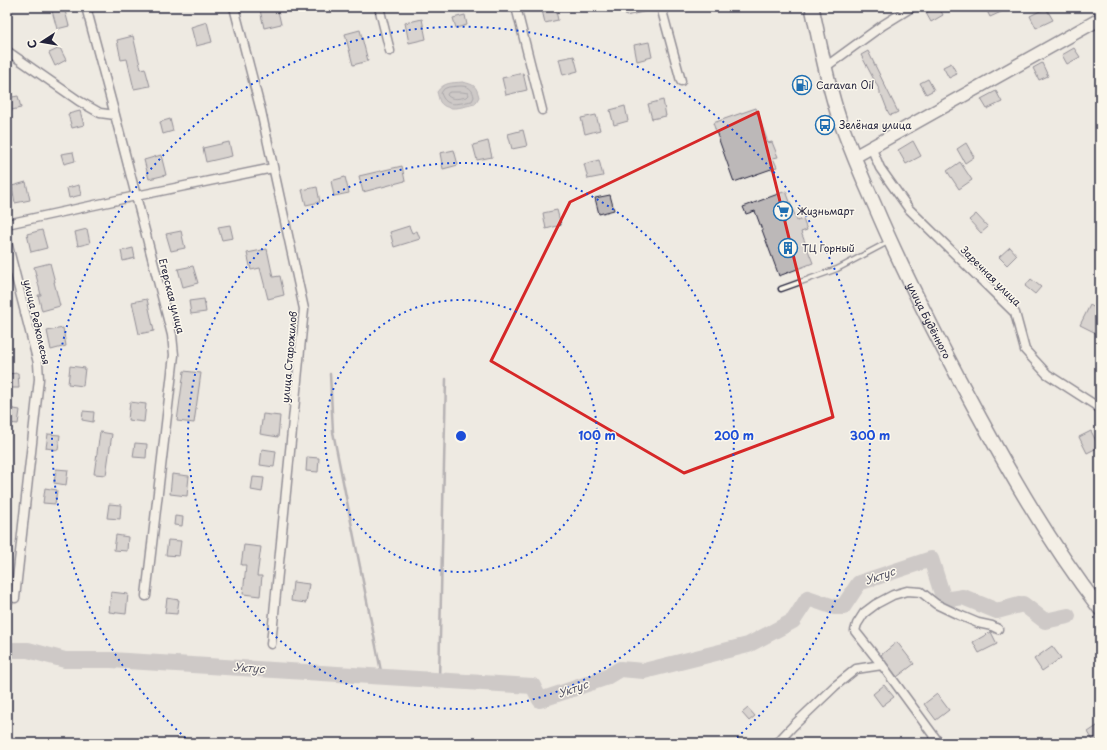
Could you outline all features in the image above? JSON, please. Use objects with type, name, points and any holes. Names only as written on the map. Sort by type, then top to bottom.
[{"type":"main road","name":"улица Будённого","points":[[812,7],[824,68],[839,117],[854,157],[890,240],[939,340],[1011,474],[1052,542],[1078,580],[1100,608]]},
{"type":"street","name":"Егерская улица","points":[[86,7],[172,335],[174,355],[146,596]]},
{"type":"street","name":"улица Старожилов","points":[[234,7],[261,111],[304,309],[271,644]]},
{"type":"street","points":[[379,7],[390,51]]},
{"type":"street","points":[[516,7],[542,110]]},
{"type":"street","points":[[661,7],[681,81]]},
{"type":"street","points":[[824,68],[883,25],[912,7]]},
{"type":"street","points":[[854,157],[1100,20]]},
{"type":"street","points":[[7,51],[79,101],[100,113],[115,115]]},
{"type":"street","name":"Заречная улица","points":[[871,147],[880,168],[909,210],[1015,312],[1025,350],[1047,374],[1096,404],[1100,409]]},
{"type":"street","points":[[7,224],[273,168]]},
{"type":"street","name":"улица Редколесья","points":[[7,242],[38,363],[39,379],[15,598]]},
{"type":"street","points":[[939,743],[855,631],[857,624],[864,613],[876,604],[893,595],[907,591],[921,592],[936,604],[978,623],[992,626],[998,630]]},
{"type":"street","points":[[778,743],[793,726],[835,686],[856,669],[882,665]]},
{"type":"lane","points":[[781,289],[837,269],[890,240]]},
{"type":"highlighted area","points":[[758,112],[833,417],[684,473],[491,361],[570,202]]},
{"type":"water","points":[[463,82],[476,88],[479,97],[475,104],[452,108],[443,105],[440,102],[437,92],[442,86]]},
{"type":"building","points":[[51,7],[64,7],[69,26],[57,29]]},
{"type":"building","points":[[277,7],[281,24],[264,28],[260,10]]},
{"type":"building","points":[[555,7],[558,20],[545,23],[542,10]]},
{"type":"building","points":[[624,7],[651,7],[651,10],[626,16]]},
{"type":"building","points":[[936,7],[939,7],[943,15],[931,22],[926,13]]},
{"type":"building","points":[[985,7],[1012,7],[990,17]]},
{"type":"building","points":[[1046,8],[1053,20],[1036,28],[1030,16]]},
{"type":"building","points":[[465,15],[467,25],[456,28],[453,18]]},
{"type":"building","points":[[422,19],[426,39],[409,43],[405,23]]},
{"type":"building","points":[[207,22],[212,42],[196,46],[191,27]]},
{"type":"building","points":[[360,30],[368,61],[353,65],[345,34]]},
{"type":"building","points":[[133,36],[141,69],[145,68],[150,86],[134,89],[127,59],[121,60],[117,40]]},
{"type":"building","points":[[649,42],[652,57],[637,61],[634,45]]},
{"type":"building","points":[[60,48],[66,60],[55,66],[49,53]]},
{"type":"building","points":[[1074,48],[1080,57],[1067,64],[1062,55]]},
{"type":"building","points":[[868,51],[898,112],[894,114],[890,115],[888,112],[880,91],[861,55]]},
{"type":"building","points":[[574,56],[578,71],[563,75],[559,59]]},
{"type":"building","points":[[951,63],[957,74],[949,78],[943,67]]},
{"type":"building","points":[[1042,63],[1048,76],[1039,80],[1033,68]]},
{"type":"building","points":[[523,73],[527,90],[506,95],[502,78]]},
{"type":"building","points":[[806,77],[807,90],[800,91],[798,78]]},
{"type":"building","points":[[928,79],[934,90],[926,94],[920,83]]},
{"type":"building","points":[[996,91],[1002,102],[987,109],[981,99]]},
{"type":"building","points":[[18,96],[21,108],[7,111],[7,98]]},
{"type":"building","points":[[663,100],[666,116],[652,119],[648,104]]},
{"type":"building","points":[[625,106],[628,121],[614,125],[610,110]]},
{"type":"building","points":[[756,108],[768,143],[772,142],[778,157],[773,158],[777,167],[734,182],[713,123]]},
{"type":"building","points":[[80,111],[84,125],[72,128],[68,114]]},
{"type":"building","points":[[596,115],[600,130],[585,134],[581,118]]},
{"type":"building","points":[[170,119],[173,131],[163,134],[160,122]]},
{"type":"building","points":[[523,130],[527,146],[512,149],[508,134]]},
{"type":"building","points":[[488,141],[492,157],[477,160],[473,145]]},
{"type":"building","points":[[913,141],[921,156],[906,164],[898,150]]},
{"type":"building","points":[[229,142],[232,156],[206,162],[203,148]]},
{"type":"building","points":[[966,143],[974,157],[965,163],[957,149]]},
{"type":"building","points":[[454,150],[458,165],[443,169],[440,153]]},
{"type":"building","points":[[73,152],[75,161],[64,164],[61,154]]},
{"type":"building","points":[[161,155],[166,175],[149,179],[144,160]]},
{"type":"building","points":[[599,160],[603,176],[588,179],[584,164]]},
{"type":"building","points":[[960,162],[972,180],[959,189],[947,171]]},
{"type":"building","points":[[402,166],[405,181],[363,192],[359,176]]},
{"type":"building","points":[[345,177],[349,193],[334,196],[331,181]]},
{"type":"building","points":[[26,182],[30,200],[15,203],[12,186]]},
{"type":"building","points":[[79,185],[81,195],[69,198],[67,188]]},
{"type":"building","points":[[317,187],[320,202],[306,205],[302,190]]},
{"type":"building","name":"ТЦ Горный","points":[[786,191],[797,221],[803,219],[807,230],[801,232],[813,263],[779,276],[755,211],[746,214],[743,207]]},
{"type":"building","points":[[610,195],[614,210],[599,214],[595,198]]},
{"type":"building","points":[[557,210],[561,225],[546,229],[543,213]]},
{"type":"building","points":[[976,214],[988,227],[981,233],[969,220]]},
{"type":"building","points":[[230,225],[233,238],[222,240],[218,227]]},
{"type":"building","points":[[409,226],[412,233],[417,231],[420,239],[394,247],[390,232]]},
{"type":"building","points":[[87,229],[90,243],[78,246],[75,232]]},
{"type":"building","points":[[42,230],[47,248],[31,252],[27,234]]},
{"type":"building","points":[[181,231],[185,248],[171,251],[166,234]]},
{"type":"building","points":[[1010,247],[1017,255],[1007,265],[999,257]]},
{"type":"building","points":[[133,248],[135,258],[123,261],[121,251]]},
{"type":"building","points":[[267,249],[273,277],[280,276],[284,295],[268,299],[260,268],[251,270],[247,253]]},
{"type":"building","points":[[50,263],[60,306],[42,311],[38,295],[41,295],[34,267]]},
{"type":"building","points":[[193,266],[198,283],[183,287],[178,269]]},
{"type":"building","points":[[1031,279],[1041,287],[1035,294],[1025,286]]},
{"type":"building","points":[[147,299],[154,331],[139,334],[132,302]]},
{"type":"building","points":[[204,299],[206,312],[191,314],[189,301]]},
{"type":"building","points":[[1090,305],[1100,311],[1100,335],[1080,325]]},
{"type":"building","points":[[63,328],[66,346],[51,350],[47,331]]},
{"type":"building","points":[[70,366],[85,368],[83,386],[68,384]]},
{"type":"building","points":[[184,371],[201,373],[194,423],[177,421]]},
{"type":"building","points":[[18,373],[19,388],[7,388],[7,374]]},
{"type":"building","points":[[130,402],[146,404],[144,422],[128,420]]},
{"type":"building","points":[[8,408],[20,410],[18,424],[7,423]]},
{"type":"building","points":[[83,411],[94,412],[93,422],[82,420]]},
{"type":"building","points":[[263,414],[280,416],[278,437],[260,434]]},
{"type":"building","points":[[1091,431],[1099,447],[1087,453],[1079,437]]},
{"type":"building","points":[[100,432],[112,434],[106,475],[94,474]]},
{"type":"building","points":[[48,434],[60,435],[58,450],[46,448]]},
{"type":"building","points":[[135,443],[147,444],[146,458],[133,457]]},
{"type":"building","points":[[262,449],[276,451],[274,467],[260,465]]},
{"type":"building","points":[[307,457],[319,458],[318,472],[306,471]]},
{"type":"building","points":[[56,469],[68,470],[66,485],[54,483]]},
{"type":"building","points":[[172,474],[189,476],[187,496],[170,494]]},
{"type":"building","points":[[253,477],[264,478],[262,492],[251,490]]},
{"type":"building","points":[[45,488],[57,490],[55,504],[43,503]]},
{"type":"building","points":[[109,504],[121,505],[120,519],[107,518]]},
{"type":"building","points":[[175,516],[183,517],[182,526],[174,525]]},
{"type":"building","points":[[116,535],[128,537],[127,551],[114,550]]},
{"type":"building","points":[[168,540],[181,541],[179,556],[166,555]]},
{"type":"building","points":[[244,545],[261,547],[257,576],[262,576],[260,596],[243,594],[246,565],[241,565]]},
{"type":"building","points":[[293,582],[309,584],[306,603],[291,601]]},
{"type":"building","points":[[111,592],[128,594],[126,614],[109,612]]},
{"type":"building","points":[[167,598],[179,600],[177,614],[165,613]]},
{"type":"building","points":[[991,632],[997,644],[979,653],[973,642]]},
{"type":"building","points":[[897,642],[914,664],[897,677],[881,655]]},
{"type":"building","points":[[1052,646],[1061,658],[1042,671],[1034,659]]},
{"type":"building","points":[[884,685],[894,697],[882,706],[873,694]]},
{"type":"building","points":[[937,694],[949,710],[936,720],[924,704]]},
{"type":"building","points":[[748,708],[755,716],[749,721],[742,713]]},
{"type":"building","points":[[1100,724],[1100,738],[1094,742],[1088,732]]},
{"type":"waterway","points":[[330,374],[333,432],[382,676]]},
{"type":"waterway","points":[[439,680],[446,379]]},
{"type":"waterway","name":"Уктус","points":[[7,650],[28,650],[65,660],[111,660],[533,686],[540,700],[605,678],[620,669],[644,671],[748,645],[793,621],[808,598],[834,607],[843,607],[859,583],[931,559],[944,600],[963,597],[997,611],[1023,604],[1045,621],[1068,616]]},
{"type":"place","name":"Caravan Oil","points":[[802,85]]},
{"type":"place","name":"Зелёная улица","points":[[825,125]]},
{"type":"place","name":"Жизньмарт","points":[[783,211]]},
{"type":"place","name":"ТЦ Горный","points":[[788,248]]}]
